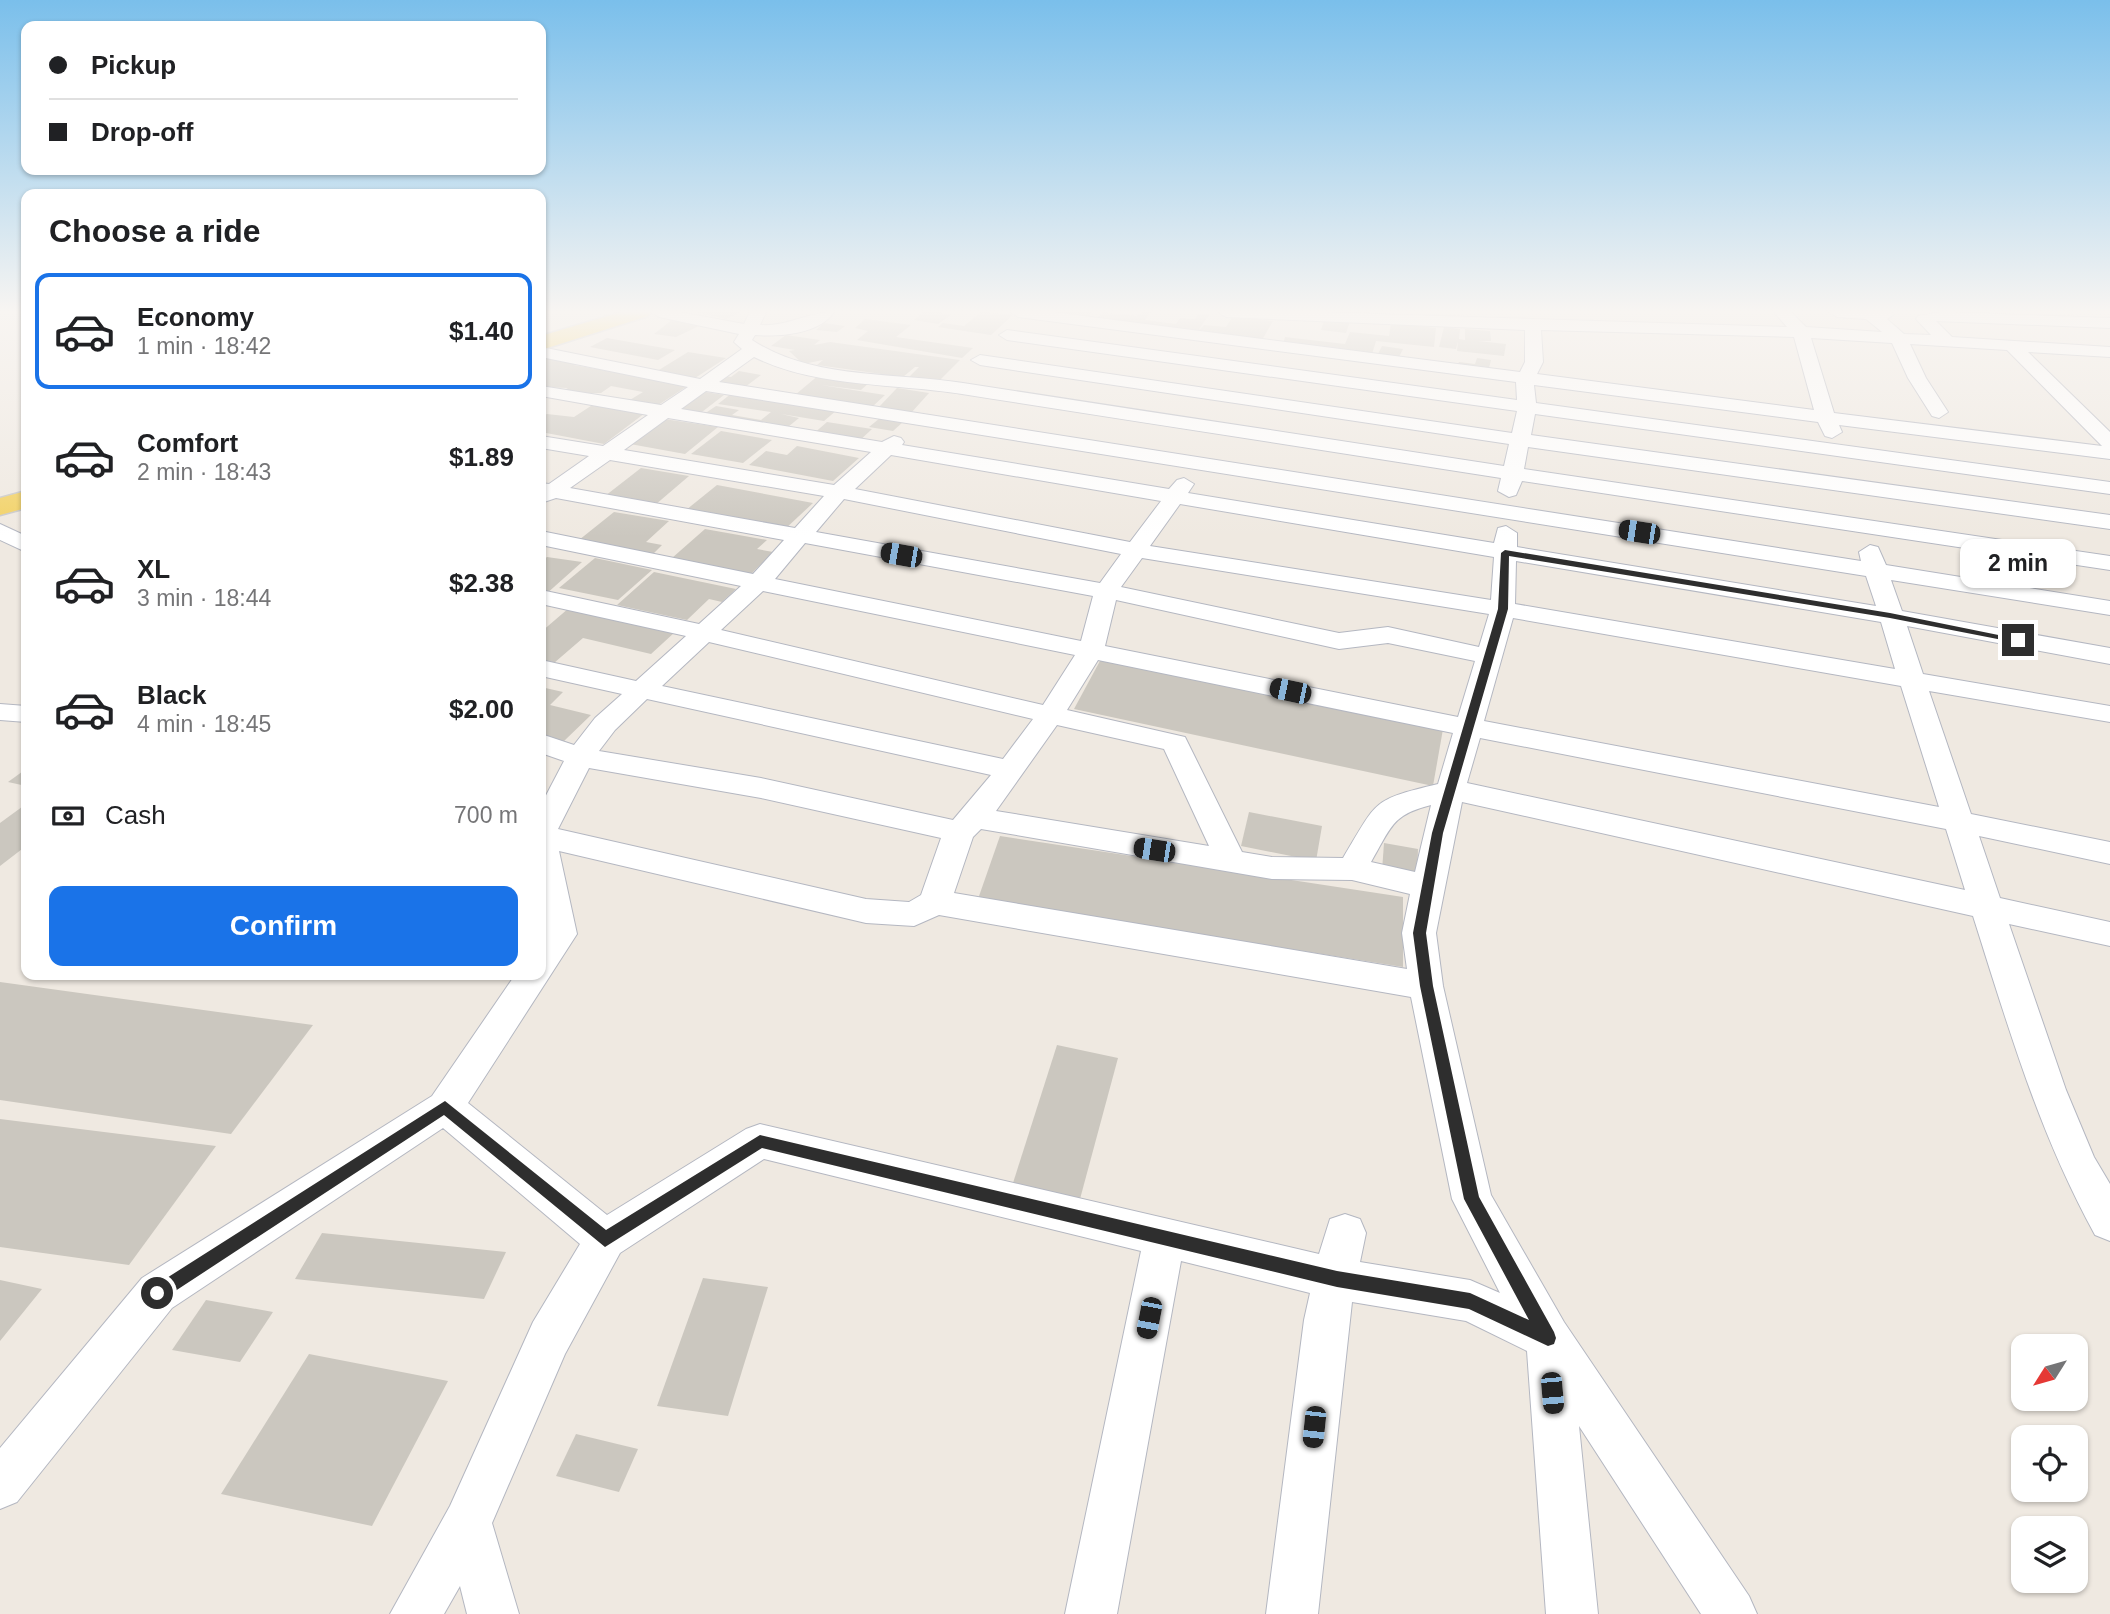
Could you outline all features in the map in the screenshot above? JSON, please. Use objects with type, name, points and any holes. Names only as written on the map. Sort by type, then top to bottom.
[{"type":"main road","points":[[0,507],[21,501]]},
{"type":"street","points":[[546,492],[606,453],[695,387]]},
{"type":"street","points":[[720,387],[1199,461],[2110,608]]},
{"type":"street","points":[[546,826],[580,757],[605,724],[760,581],[839,492],[918,418],[946,387]]},
{"type":"street","points":[[956,387],[1224,429],[1524,412],[1830,405],[2110,453]]},
{"type":"street","points":[[1168,387],[1235,397],[1524,412],[1851,485],[2110,522]]},
{"type":"street","points":[[546,837],[866,911],[914,914],[935,902],[967,825],[1051,714],[1091,650],[1106,591],[1224,429],[1235,397],[1242,387]]},
{"type":"street","points":[[1369,387],[1524,412],[1837,449],[2110,488]]},
{"type":"street","points":[[1485,387],[1524,412],[1863,528],[2110,563]]},
{"type":"street","points":[[1529,387],[1507,511],[1503,609],[1453,790],[1438,833],[1419,933],[1426,986],[1472,1199],[1548,1338],[1731,1614]]},
{"type":"street","points":[[1822,387],[1830,405],[1837,449],[1851,485],[1875,570],[2047,1090],[2078,1166],[2110,1222]]},
{"type":"street","points":[[1912,409],[1946,413],[1925,387]]},
{"type":"street","points":[[2052,387],[2107,436]]},
{"type":"street","points":[[546,392],[1175,499],[1890,616],[2110,656]]},
{"type":"street","points":[[2074,429],[2107,436]]},
{"type":"street","points":[[546,443],[839,492],[1134,550],[1503,609],[2110,714]]},
{"type":"street","points":[[546,493],[1106,591],[1339,641],[1388,635],[1490,657]]},
{"type":"street","points":[[0,531],[21,542]]},
{"type":"street","points":[[546,539],[1471,727],[2110,853]]},
{"type":"street","points":[[546,598],[1175,743],[1231,862]]},
{"type":"street","points":[[546,669],[1009,770]]},
{"type":"street","points":[[546,745],[580,757],[967,825],[1272,868],[1352,869],[1428,887]]},
{"type":"street","points":[[1352,869],[1386,811],[1399,803],[1453,790],[2110,934]]},
{"type":"street","points":[[546,862],[560,934],[546,955]]},
{"type":"street","points":[[935,902],[1426,986]]},
{"type":"street","points":[[0,1485],[157,1293],[445,1107],[530,980]]},
{"type":"street","points":[[445,1107],[605,1239]]},
{"type":"street","points":[[416,1614],[467,1523],[549,1338],[605,1239],[760,1142],[1337,1279],[1470,1301],[1548,1338]]},
{"type":"street","points":[[1292,1614],[1326,1320],[1345,1233]]},
{"type":"street","points":[[1091,1614],[1165,1237]]},
{"type":"street","points":[[1548,1338],[1572,1614]]},
{"type":"street","points":[[467,1523],[493,1614]]},
{"type":"building","points":[[550,387],[609,387],[601,393],[562,391],[568,388]]},
{"type":"building","points":[[618,387],[685,387],[652,409],[625,403],[643,392]]},
{"type":"building","points":[[804,387],[836,387],[885,395],[872,407],[795,395]]},
{"type":"building","points":[[840,387],[864,387],[861,390]]},
{"type":"building","points":[[897,388],[929,393],[911,413],[878,408]]},
{"type":"building","points":[[699,391],[724,395],[698,415],[673,411]]},
{"type":"building","points":[[732,393],[837,410],[824,421],[781,414],[799,418],[783,431],[701,416],[716,406],[739,410],[732,415],[761,420],[771,412],[718,404]]},
{"type":"building","points":[[597,402],[645,413],[604,444],[546,433],[546,414],[574,417]]},
{"type":"building","points":[[880,418],[903,422],[893,431],[869,427]]},
{"type":"building","points":[[664,419],[718,427],[685,454],[630,444]]},
{"type":"building","points":[[827,422],[872,429],[857,443],[812,435]]},
{"type":"building","points":[[721,431],[772,440],[743,463],[691,454]]},
{"type":"building","points":[[797,446],[859,458],[833,481],[749,465],[766,451],[787,455]]},
{"type":"building","points":[[641,468],[689,476],[655,505],[605,496]]},
{"type":"building","points":[[717,485],[813,503],[784,530],[686,510]]},
{"type":"building","points":[[614,512],[669,521],[646,542],[662,545],[653,554],[579,540]]},
{"type":"building","points":[[705,529],[767,540],[757,549],[773,552],[751,574],[672,558]]},
{"type":"building","points":[[546,558],[582,562],[546,594]]},
{"type":"building","points":[[595,558],[652,570],[618,600],[559,588]]},
{"type":"building","points":[[654,572],[736,589],[722,602],[709,599],[687,620],[617,605]]},
{"type":"building","points":[[569,608],[675,632],[651,654],[583,638],[554,663],[546,661],[546,628]]},
{"type":"building","points":[[1101,659],[1443,729],[1433,786],[1074,709]]},
{"type":"building","points":[[546,688],[563,692],[550,705],[591,715],[564,741],[546,736]]},
{"type":"building","points":[[21,773],[21,785],[8,782]]},
{"type":"building","points":[[21,808],[21,850],[0,866],[0,823]]},
{"type":"building","points":[[1249,812],[1322,826],[1316,861],[1241,846]]},
{"type":"building","points":[[1000,836],[1403,897],[1403,967],[978,899]]},
{"type":"building","points":[[1384,843],[1418,849],[1417,877],[1382,871]]},
{"type":"building","points":[[0,982],[313,1025],[231,1134],[0,1100]]},
{"type":"building","points":[[1057,1045],[1118,1058],[1080,1199],[1013,1183]]},
{"type":"building","points":[[0,1119],[216,1146],[129,1265],[0,1247]]},
{"type":"building","points":[[322,1233],[506,1252],[484,1299],[295,1279]]},
{"type":"building","points":[[703,1278],[768,1287],[728,1416],[657,1406]]},
{"type":"building","points":[[0,1280],[42,1289],[0,1341]]},
{"type":"building","points":[[206,1300],[273,1312],[240,1362],[172,1350]]},
{"type":"building","points":[[309,1354],[448,1381],[372,1526],[221,1494]]},
{"type":"building","points":[[576,1434],[638,1449],[619,1492],[556,1476]]},
{"type":"route","points":[[157,1293],[445,1107],[509,1157],[605,1239],[760,1142],[996,1195],[1337,1279],[1470,1301],[1548,1338],[1472,1199],[1426,986],[1419,933],[1438,833],[1453,790],[1503,609],[1505,553],[1890,616],[2018,640]]}]
